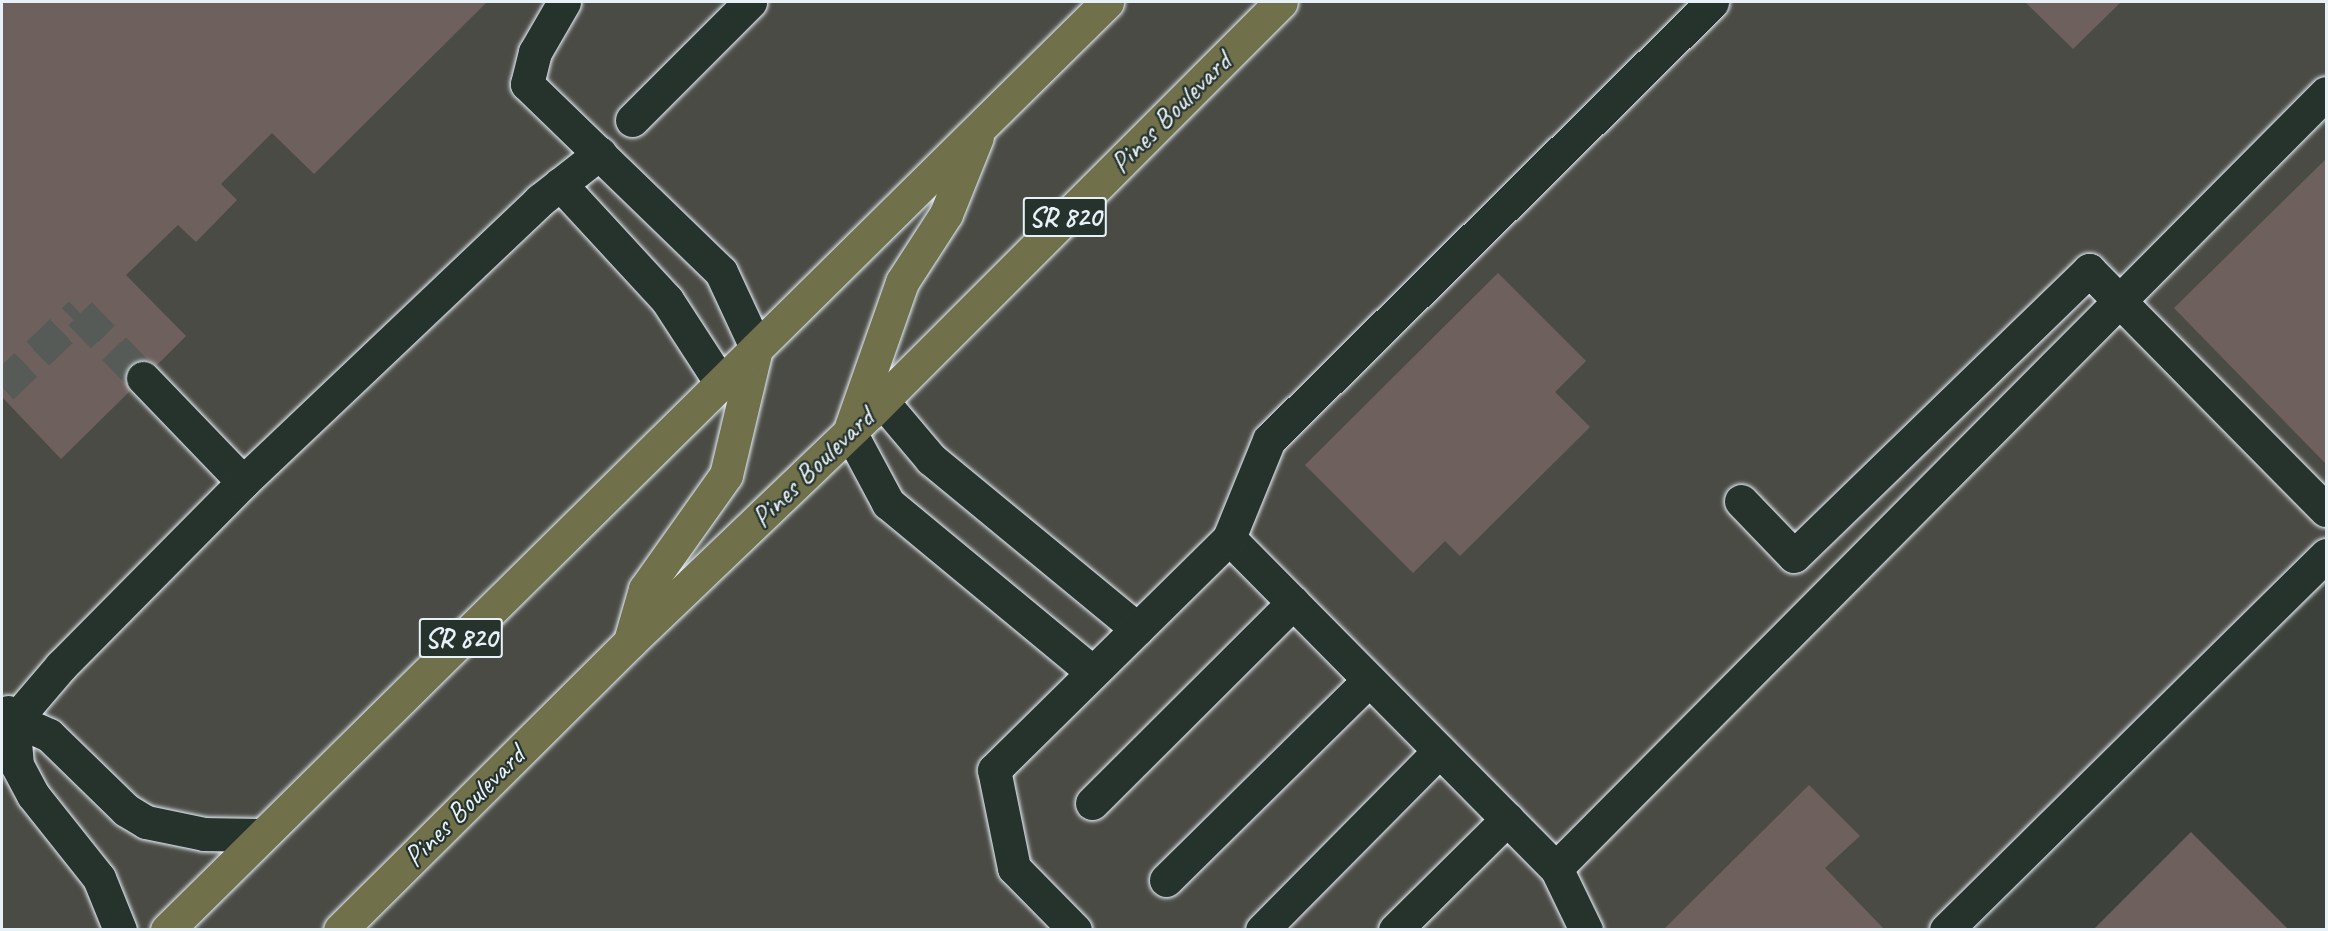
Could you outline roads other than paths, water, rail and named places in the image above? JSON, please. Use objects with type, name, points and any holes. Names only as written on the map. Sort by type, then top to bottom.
[{"type":"highway","name":"SR 820","points":[[168,930],[260,835],[1107,2]]},
{"type":"highway","name":"Pines Boulevard","points":[[340,930],[630,642],[850,432],[1281,2]]},
{"type":"highway","points":[[850,432],[902,282],[946,214],[982,124]]},
{"type":"highway","points":[[630,642],[645,590],[726,476],[756,347]]},
{"type":"lane","points":[[564,2],[536,52],[527,84],[721,272],[756,347]]},
{"type":"lane","points":[[632,120],[750,2]]},
{"type":"lane","points":[[1075,930],[1014,868],[994,770],[1091,671],[1229,538],[1269,440],[1712,2]]},
{"type":"lane","points":[[1556,868],[2326,93]]},
{"type":"lane","points":[[5,719],[243,482],[560,184],[600,153]]},
{"type":"lane","points":[[560,184],[667,300],[721,383]]},
{"type":"lane","points":[[1741,501],[1794,555],[2089,270],[2121,298],[2326,510]]},
{"type":"lane","points":[[144,378],[243,482]]},
{"type":"lane","points":[[882,400],[931,459],[1137,629]]},
{"type":"lane","points":[[850,432],[888,503],[1091,671]]},
{"type":"lane","points":[[1229,538],[1556,868],[1586,930]]},
{"type":"lane","points":[[1946,930],[2326,555]]},
{"type":"lane","points":[[1092,803],[1293,603]]},
{"type":"lane","points":[[1166,880],[1369,680]]},
{"type":"lane","points":[[5,719],[49,735],[126,810],[146,822],[204,834],[260,835]]},
{"type":"lane","points":[[5,719],[17,765],[33,795],[72,838],[99,878],[120,930]]},
{"type":"lane","points":[[1262,930],[1439,751]]},
{"type":"lane","points":[[1395,930],[1507,819]]},
{"type":"tunnel","points":[[2,387],[80,313],[143,378]]}]
